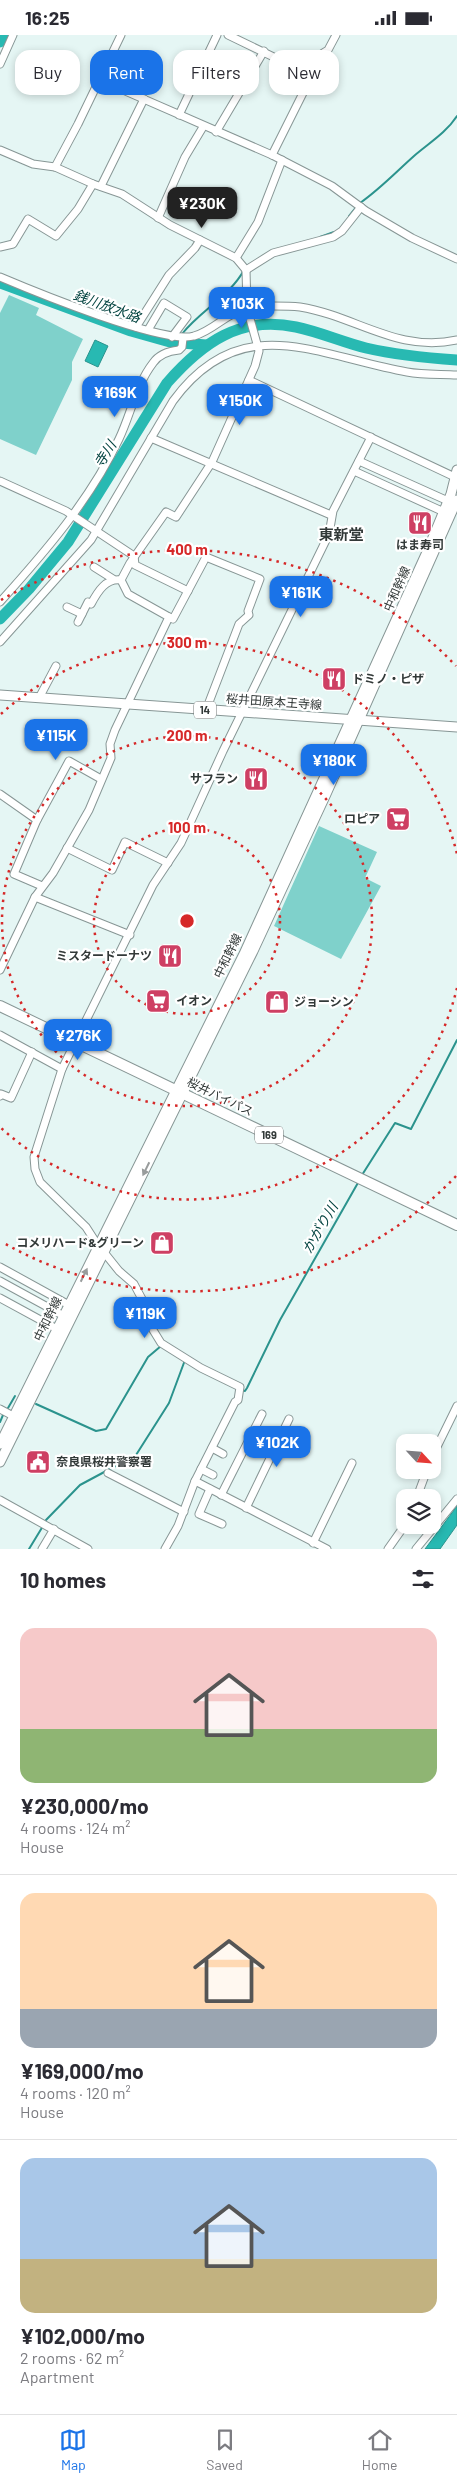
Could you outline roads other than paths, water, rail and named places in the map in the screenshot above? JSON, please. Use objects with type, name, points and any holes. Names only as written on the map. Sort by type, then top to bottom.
[{"type":"highway","name":"桜井バイパス","points":[[0,1006],[457,1225]]},
{"type":"main road","name":"中和幹線","points":[[0,1444],[17,1418],[180,1092],[270,897],[356,720],[453,501],[457,475]]},
{"type":"main road","name":"中和幹線","points":[[356,720],[444,512],[453,501]]},
{"type":"main road","name":"桜井田原本王寺線","points":[[0,695],[457,727]]},
{"type":"main road","name":"中和幹線","points":[[0,1462],[17,1418],[57,1329],[102,1249]]},
{"type":"street","points":[[0,64],[12,35]]},
{"type":"street","points":[[113,50],[120,35]]},
{"type":"street","points":[[179,115],[217,35]]},
{"type":"street","points":[[228,35],[269,54]]},
{"type":"street","points":[[328,50],[336,35]]},
{"type":"street","points":[[216,132],[264,51]]},
{"type":"street","points":[[54,167],[92,95]]},
{"type":"street","points":[[135,95],[282,160],[332,186],[360,206],[412,238],[457,259]]},
{"type":"street","points":[[272,155],[301,95]]},
{"type":"street","points":[[101,186],[144,99]]},
{"type":"street","points":[[158,218],[185,157],[204,127]]},
{"type":"street","points":[[0,150],[33,164],[54,167],[122,195],[158,218],[236,258],[244,268],[248,309],[258,355],[249,380],[212,462],[176,517],[166,512],[134,556],[121,580]]},
{"type":"street","points":[[236,258],[258,222],[282,160]]},
{"type":"street","points":[[0,247],[12,244],[28,219],[56,236],[78,209],[93,184]]},
{"type":"street","points":[[244,268],[273,253],[333,237],[342,231],[360,206]]},
{"type":"street","points":[[136,327],[169,275],[195,248],[200,240]]},
{"type":"street","points":[[0,277],[86,311],[136,327],[178,337],[194,336],[248,309],[298,307],[404,341],[430,344],[457,340]]},
{"type":"street","points":[[0,602],[62,530],[79,506],[118,440],[146,373],[154,360],[169,351],[179,350],[182,347],[178,337],[187,317],[164,303],[148,330]]},
{"type":"street","points":[[0,642],[91,540],[94,530],[173,401],[198,373],[234,351],[257,344],[303,348],[410,373],[457,375]]},
{"type":"street","points":[[249,380],[457,475]]},
{"type":"street","points":[[165,1549],[184,1512],[195,1481],[238,1400],[240,1387],[201,1368],[160,1343],[153,1330],[150,1314],[134,1284],[119,1271],[86,1227],[40,1182],[35,1169],[34,1157],[62,1069],[130,935],[153,885],[190,825],[242,712],[329,533],[331,515],[372,437]]},
{"type":"street","points":[[151,438],[212,462],[331,515]]},
{"type":"street","points":[[359,461],[453,501]]},
{"type":"street","points":[[354,471],[444,512]]},
{"type":"street","points":[[0,481],[66,511],[134,556],[136,565],[188,591]]},
{"type":"street","points":[[121,580],[128,594],[174,619],[206,557],[260,579],[248,611],[249,615],[239,624],[206,710]]},
{"type":"street","points":[[94,567],[113,579],[121,580]]},
{"type":"street","points":[[78,622],[88,602],[91,604],[96,595],[113,579]]},
{"type":"street","points":[[67,607],[82,614]]},
{"type":"street","points":[[0,970],[35,897],[84,822],[111,758],[110,744],[169,617]]},
{"type":"street","points":[[39,698],[56,666]]},
{"type":"street","points":[[42,886],[14,873],[37,820],[68,761],[101,779]]},
{"type":"street","points":[[0,794],[37,820]]},
{"type":"street","points":[[67,848],[112,870],[125,842],[168,863]]},
{"type":"street","points":[[35,897],[130,935]]},
{"type":"street","points":[[0,1035],[62,1069]]},
{"type":"street","points":[[0,1096],[1,1094],[11,1098],[32,1052]]},
{"type":"street","points":[[0,1267],[69,1305]]},
{"type":"street","points":[[0,1281],[64,1317]]},
{"type":"street","points":[[0,1298],[57,1329]]},
{"type":"street","points":[[441,1439],[457,1406]]},
{"type":"street","points":[[0,1409],[17,1418]]},
{"type":"street","points":[[221,1495],[262,1414]]},
{"type":"street","points":[[246,1507],[289,1419]]},
{"type":"street","points":[[212,1448],[223,1454]]},
{"type":"street","points":[[313,1543],[352,1463]]},
{"type":"street","points":[[201,1469],[213,1475]]},
{"type":"street","points":[[108,1473],[184,1512]]},
{"type":"street","points":[[195,1481],[327,1549]]},
{"type":"street","points":[[210,1489],[199,1514],[222,1524]]},
{"type":"street","points":[[416,1549],[457,1499]]},
{"type":"street","points":[[0,1500],[88,1549]]},
{"type":"street","points":[[42,1549],[54,1529]]},
{"type":"street","points":[[388,1549],[399,1534]]},
{"type":"waterway","points":[[0,42],[3,35]]},
{"type":"waterway","points":[[360,203],[443,133],[457,116]]},
{"type":"waterway","points":[[349,216],[357,206]]},
{"type":"waterway","points":[[320,237],[334,232]]},
{"type":"waterway","points":[[247,266],[268,253]]},
{"type":"waterway","points":[[182,334],[231,288],[244,270]]},
{"type":"waterway","name":"銭川放水路","points":[[0,283],[131,331],[170,342],[206,345]]},
{"type":"waterway","name":"寺川","points":[[0,619],[29,589],[68,542],[167,383],[194,356],[224,335],[257,325],[276,324],[305,329],[357,346],[377,350],[411,356],[457,360]]},
{"type":"waterway","name":"かがり川","points":[[362,1175],[395,1123],[411,1129],[457,1040]]},
{"type":"waterway","name":"かがり川","points":[[241,1390],[245,1391],[247,1388],[280,1320],[359,1181]]},
{"type":"waterway","points":[[36,1404],[96,1431],[106,1429],[148,1357],[161,1346]]},
{"type":"waterway","points":[[46,1520],[80,1485],[136,1455],[169,1403],[185,1360]]},
{"type":"waterway","points":[[8,1408],[15,1396]]},
{"type":"waterway","points":[[0,1422],[3,1415]]},
{"type":"waterway","points":[[29,1549],[43,1526]]},
{"type":"place","name":"はま寿司","points":[[420,523]]},
{"type":"place","name":"ドミノ・ピザ","points":[[334,679]]},
{"type":"place","name":"サフラン","points":[[256,779]]},
{"type":"place","name":"ロピア","points":[[398,819]]},
{"type":"place","name":"ミスタードーナツ","points":[[170,956]]},
{"type":"place","name":"イオン","points":[[158,1001]]},
{"type":"place","name":"ジョーシン","points":[[277,1002]]},
{"type":"place","name":"コメリハード&グリーン","points":[[162,1243]]},
{"type":"place","name":"奈良県桜井警察署","points":[[38,1462]]},
{"type":"district","name":"東新堂","points":[[341,535]]}]
